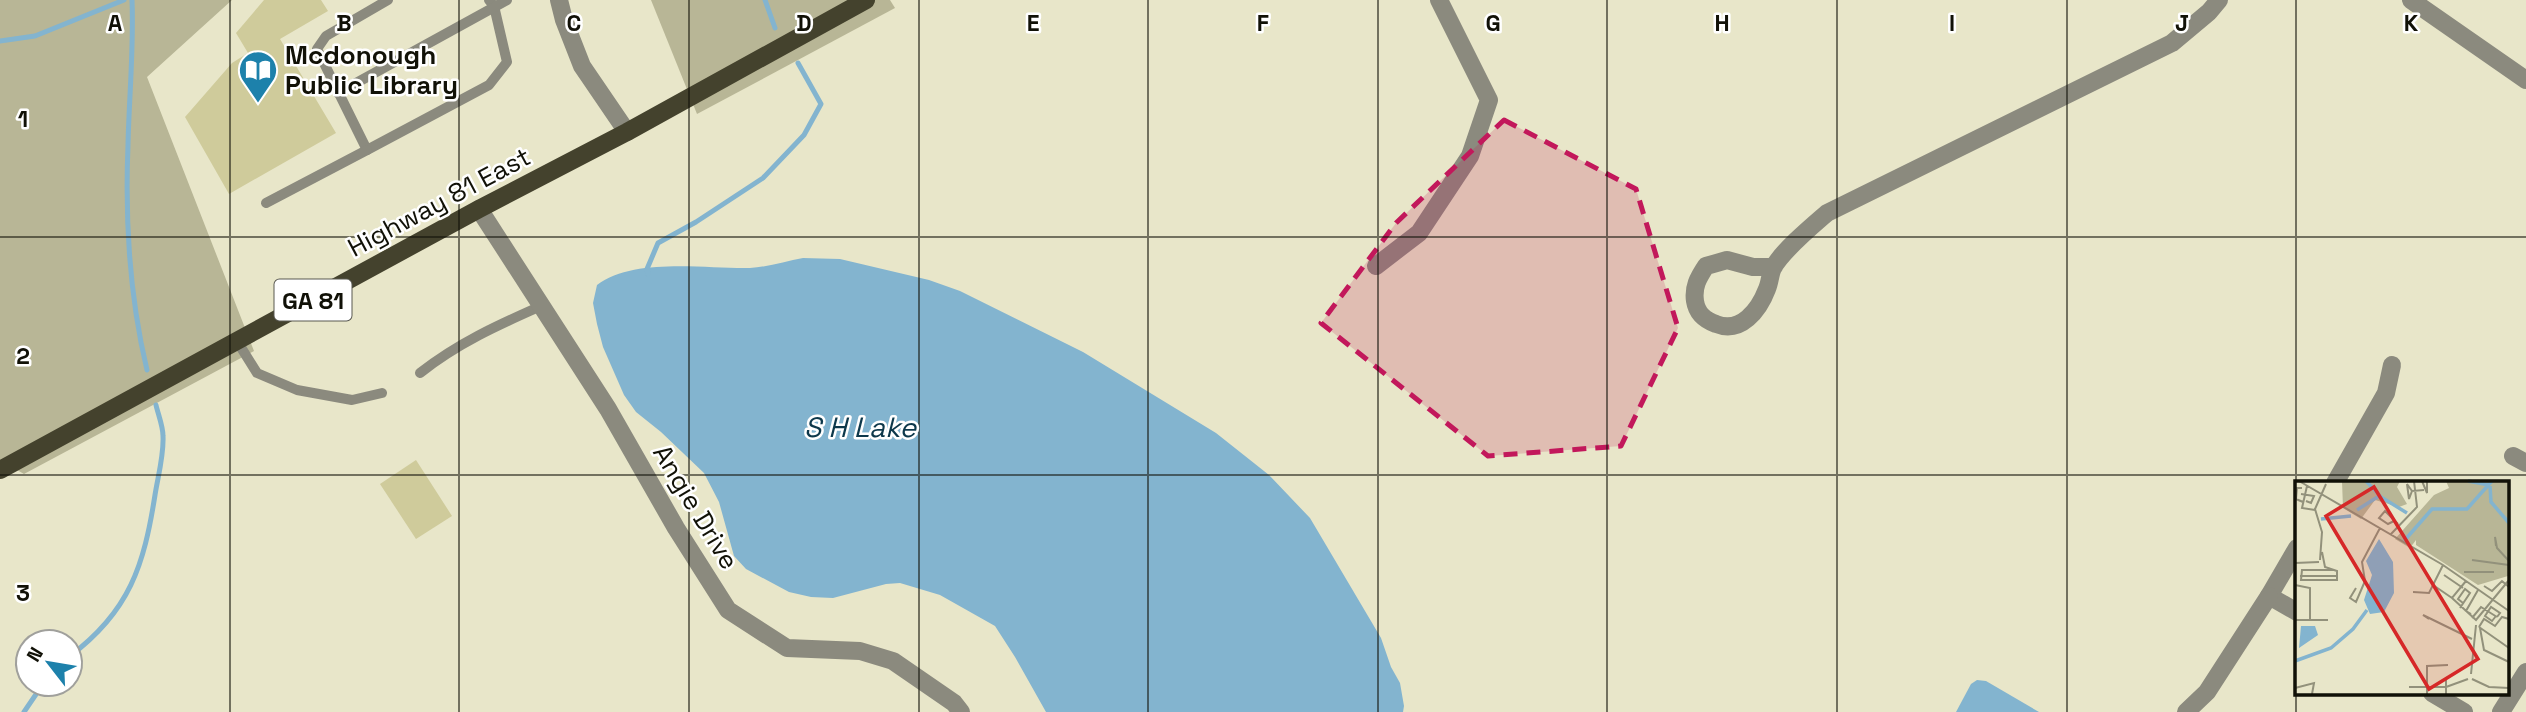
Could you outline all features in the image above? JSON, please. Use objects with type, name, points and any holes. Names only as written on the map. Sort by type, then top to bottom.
[{"type":"main road","name":"Highway 81 East","points":[[0,470],[866,0]]},
{"type":"street","points":[[559,0],[582,66],[627,132]]},
{"type":"street","points":[[1774,267],[1753,267],[1727,260],[1706,266],[1697,281],[1694,294],[1696,308],[1706,320],[1721,326],[1737,327],[1750,317],[1762,301],[1774,267],[1806,232],[1828,213],[2172,43],[2209,12],[2218,0]]},
{"type":"street","points":[[2411,0],[2526,79]]},
{"type":"street","points":[[1376,266],[1419,233],[1470,156],[1489,100],[1441,1]]},
{"type":"street","name":"Angie Drive","points":[[479,209],[608,409],[676,528],[728,610],[787,648],[860,651],[893,661],[954,703],[961,712]]},
{"type":"street","points":[[2335,481],[2386,393],[2392,365]]},
{"type":"street","points":[[2186,712],[2207,692],[2295,551]]},
{"type":"street","points":[[2269,596],[2295,611]]},
{"type":"street","points":[[2501,712],[2526,672]]},
{"type":"street","points":[[2434,694],[2464,712]]},
{"type":"lane","points":[[367,150],[317,49],[326,36],[388,0]]},
{"type":"lane","points":[[338,93],[492,3],[506,0]]},
{"type":"lane","points":[[265,203],[489,85],[507,62],[492,3]]},
{"type":"lane","points":[[421,373],[444,354],[477,334],[541,306]]},
{"type":"lane","points":[[237,341],[257,373],[298,390],[352,400],[382,393]]},
{"type":"highlighted area","points":[[1504,120],[1636,189],[1678,328],[1621,446],[1488,456],[1321,323],[1396,223]]},
{"type":"shaded area","points":[[0,0],[232,0],[147,77],[254,351],[24,474],[0,460]]},
{"type":"shaded area","points":[[651,0],[890,0],[895,8],[697,114]]},
{"type":"water","name":"S H Lake","points":[[803,258],[840,259],[929,280],[960,291],[1083,352],[1216,433],[1269,475],[1310,518],[1381,638],[1400,683],[1403,712],[1046,712],[995,626],[940,595],[900,583],[833,598],[811,597],[789,592],[746,569],[734,556],[719,502],[704,473],[636,412],[624,395],[603,347],[593,303],[597,285],[612,276],[630,271],[671,266],[750,268]]},
{"type":"water","points":[[1977,680],[1986,681],[2039,712],[1956,712],[1971,684]]},
{"type":"building","name":"Mcdonough Public Library","points":[[264,0],[321,0],[328,11],[280,39],[336,133],[229,194],[185,117],[232,63],[248,53],[236,33]]},
{"type":"building","points":[[416,460],[452,516],[416,539],[380,484]]},
{"type":"waterway","points":[[0,41],[35,36],[124,0]]},
{"type":"waterway","points":[[132,0],[128,230],[136,315],[147,370]]},
{"type":"waterway","points":[[765,0],[775,28]]},
{"type":"waterway","points":[[648,274],[647,269],[658,243],[696,222],[763,178],[804,135],[821,104],[798,63]]},
{"type":"waterway","points":[[84,644],[107,622],[120,604],[131,585],[146,543],[163,451],[163,432],[156,405]]},
{"type":"waterway","points":[[24,712],[34,698]]},
{"type":"place","name":"Mcdonough Public Library","points":[[258,104]]}]
